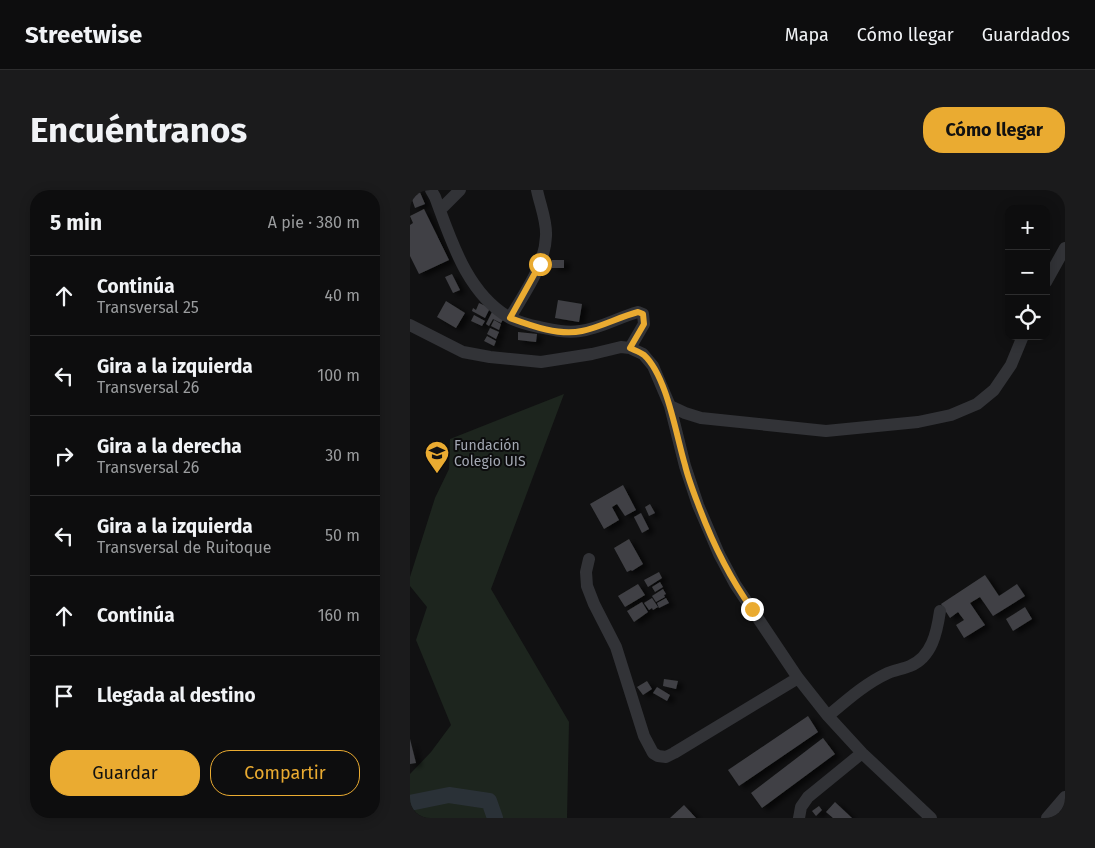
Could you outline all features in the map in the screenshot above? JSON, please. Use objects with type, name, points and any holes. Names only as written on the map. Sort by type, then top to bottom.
[{"type":"street","points":[[431,190],[458,256],[476,286],[495,307],[510,318],[526,324],[566,332],[589,329],[638,312],[643,314],[644,324],[630,348]]},
{"type":"street","points":[[440,210],[460,190]]},
{"type":"street","points":[[510,318],[540,264],[546,236],[543,212],[537,190]]},
{"type":"street","points":[[1050,275],[1065,248]]},
{"type":"street","points":[[410,325],[463,352],[522,360],[540,362],[592,354],[621,347],[630,348],[643,354],[653,366],[670,406],[685,466],[698,505],[719,554],[735,584],[798,678],[828,716],[862,753],[931,818]]},
{"type":"street","points":[[670,406],[701,418],[826,431],[918,422],[951,415],[977,404],[994,390],[1011,365],[1021,340]]},
{"type":"street","points":[[589,559],[586,572],[587,586],[616,647],[644,736],[653,753],[658,756],[666,757],[674,753],[798,678]]},
{"type":"street","points":[[828,716],[854,694],[888,673],[920,661],[930,647],[937,628],[940,610]]},
{"type":"street","points":[[799,818],[801,807],[808,797],[862,753]]},
{"type":"street","points":[[1047,818],[1065,797]]},
{"type":"shaded area","points":[[564,394],[491,589],[569,722],[567,818],[410,818],[410,774],[431,752],[451,725],[416,640],[427,607],[410,586],[410,577],[435,498],[449,469],[450,439]]},
{"type":"building","points":[[419,190],[425,204],[415,208],[410,194]]},
{"type":"building","points":[[424,209],[449,260],[419,274],[410,256],[410,225],[413,223],[410,216]]},
{"type":"building","points":[[552,260],[564,260],[564,268],[552,268]]},
{"type":"building","points":[[452,274],[460,290],[453,293],[445,277]]},
{"type":"building","points":[[558,300],[582,304],[579,322],[555,318]]},
{"type":"building","points":[[446,301],[465,313],[456,328],[437,317]]},
{"type":"building","points":[[479,303],[490,308],[485,318],[472,311],[473,308],[476,310]]},
{"type":"building","points":[[492,312],[504,318],[501,323],[493,319],[489,326],[486,324]]},
{"type":"building","points":[[474,315],[485,321],[482,326],[471,321]]},
{"type":"building","points":[[494,320],[501,324],[499,330],[491,326]]},
{"type":"building","points":[[490,328],[499,332],[496,339],[487,334]]},
{"type":"building","points":[[518,332],[537,334],[536,342],[518,340]]},
{"type":"building","points":[[487,336],[496,341],[494,346],[484,341]]},
{"type":"building","points":[[623,485],[636,510],[625,516],[617,504],[612,507],[619,520],[604,529],[590,504]]},
{"type":"building","points":[[650,504],[655,513],[649,516],[645,507]]},
{"type":"building","points":[[641,513],[649,529],[642,533],[634,517]]},
{"type":"building","points":[[629,539],[643,564],[627,572],[614,548]]},
{"type":"building","points":[[659,572],[662,578],[648,587],[644,580]]},
{"type":"building","points":[[985,575],[999,596],[1017,584],[1025,596],[993,616],[980,597],[970,603],[985,625],[964,638],[956,625],[964,620],[958,612],[950,618],[941,604]]},
{"type":"building","points":[[660,582],[663,587],[655,592],[652,587]]},
{"type":"building","points":[[638,584],[645,595],[625,607],[618,596]]},
{"type":"building","points":[[663,589],[666,594],[664,595],[665,597],[656,602],[652,596]]},
{"type":"building","points":[[652,598],[658,607],[649,610],[644,603]]},
{"type":"building","points":[[666,598],[669,603],[659,608],[657,603]]},
{"type":"building","points":[[642,602],[648,612],[634,622],[627,611]]},
{"type":"building","points":[[1025,607],[1032,619],[1013,631],[1006,619]]},
{"type":"building","points":[[664,679],[678,681],[676,689],[663,686]]},
{"type":"building","points":[[647,681],[652,689],[643,695],[637,687]]},
{"type":"building","points":[[657,687],[670,695],[667,701],[653,693]]},
{"type":"building","points":[[808,716],[818,732],[739,786],[728,770]]},
{"type":"building","points":[[823,738],[835,754],[762,808],[751,793]]},
{"type":"building","points":[[410,739],[416,763],[410,764]]},
{"type":"building","points":[[835,802],[852,818],[833,818],[826,812]]},
{"type":"building","points":[[684,805],[696,818],[670,818]]},
{"type":"building","points":[[819,806],[822,810],[816,816],[812,811]]},
{"type":"waterway","points":[[410,803],[449,795],[489,801],[495,818]]},
{"type":"place","name":"Fundación Colegio UIS","points":[[437,474]]},
{"type":"route","points":[[540,264],[510,318],[526,324],[566,332],[582,331],[638,312],[643,314],[644,324],[630,348],[643,354],[653,366],[670,406],[685,466],[698,505],[726,568],[752,609]]}]
